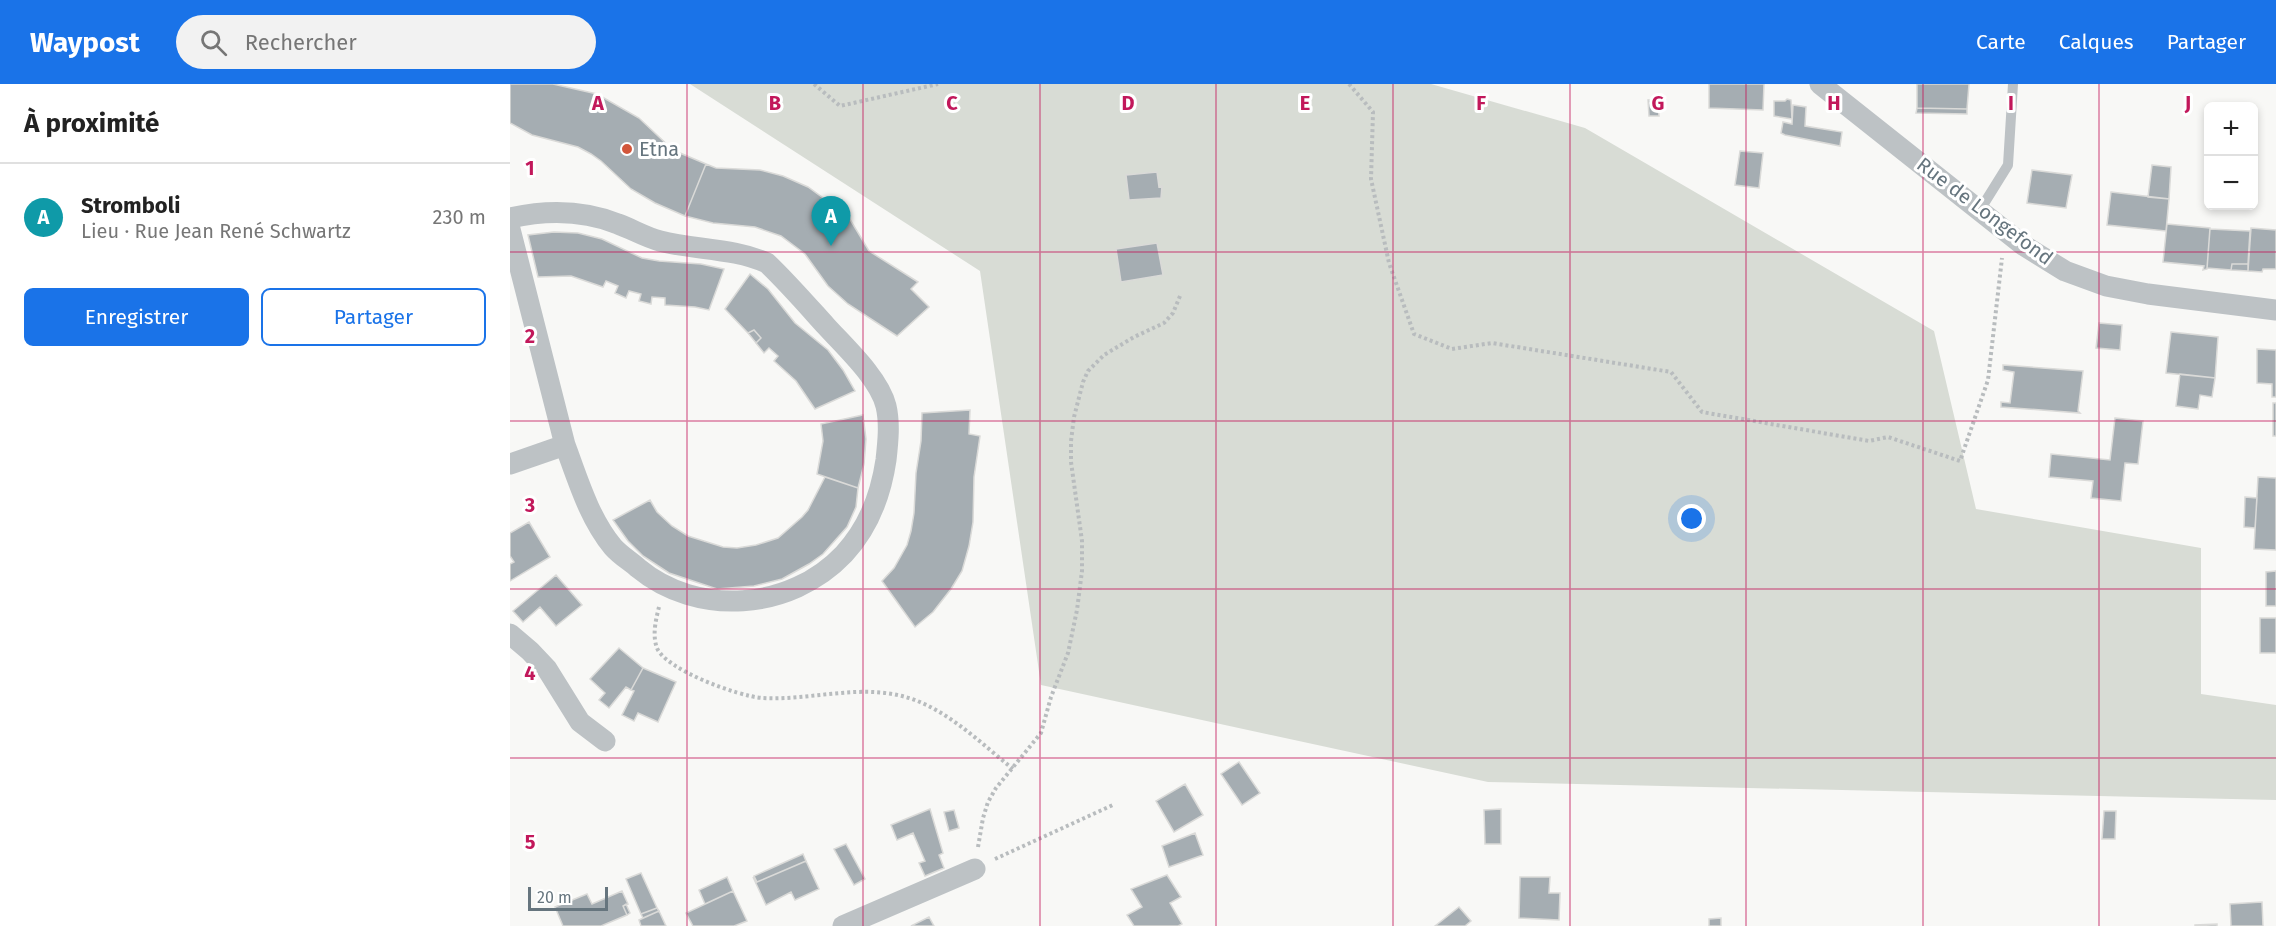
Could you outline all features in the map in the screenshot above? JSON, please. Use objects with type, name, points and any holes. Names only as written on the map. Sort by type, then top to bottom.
[{"type":"street","name":"Rue de Longefond","points":[[1820,84],[2023,244],[2066,271],[2106,286],[2148,294],[2276,309]]},
{"type":"street","points":[[510,218],[555,212],[585,214],[617,223],[660,241],[753,256],[767,263],[864,368],[886,404],[888,426],[880,490],[858,536],[844,554],[804,584],[779,594],[738,601],[713,601],[692,597],[654,582],[615,549],[587,504],[565,445],[510,229]]},
{"type":"street","points":[[510,464],[565,445]]},
{"type":"street","points":[[510,634],[547,669],[580,722],[605,741]]},
{"type":"street","points":[[843,926],[975,869]]},
{"type":"lane","points":[[1980,210],[2008,165],[2013,84]]},
{"type":"path","points":[[814,84],[840,106],[938,84]]},
{"type":"path","points":[[1349,84],[1373,111],[1371,179],[1389,263],[1414,334],[1452,349],[1492,343],[1671,372],[1702,412],[1869,441],[1888,437],[1960,461],[1988,380],[2005,230]]},
{"type":"path","points":[[975,869],[983,818],[988,802],[996,788],[1041,733],[1051,697],[1068,652],[1082,571],[1082,541],[1071,462],[1071,441],[1074,417],[1083,382],[1088,371],[1104,355],[1164,323],[1173,313],[1180,296]]},
{"type":"path","points":[[661,601],[656,619],[657,647],[664,658],[691,674],[752,697],[791,697],[858,691],[880,692],[911,699],[955,723],[1013,769]]},
{"type":"path","points":[[975,869],[1115,804]]},
{"type":"shaded area","points":[[690,84],[1431,84],[1585,128],[1934,331],[1976,509],[2201,548],[2201,694],[2276,705],[2276,800],[1488,782],[1041,685],[980,271]]},
{"type":"building","name":"Etna","points":[[510,84],[553,84],[597,94],[639,118],[673,150],[706,164],[685,216],[631,189],[601,161],[578,147],[532,135],[510,123]]},
{"type":"building","points":[[1709,84],[1764,84],[1763,110],[1709,108]]},
{"type":"building","points":[[1917,84],[1969,84],[1967,109],[1917,108]]},
{"type":"building","points":[[1657,99],[1659,116],[1649,116],[1648,100]]},
{"type":"building","points":[[1791,100],[1792,119],[1774,116],[1774,101]]},
{"type":"building","points":[[1793,105],[1806,107],[1805,126],[1842,132],[1840,146],[1781,133],[1783,122],[1792,124]]},
{"type":"building","points":[[1917,108],[1967,109],[1967,114],[1916,113]]},
{"type":"building","points":[[1740,151],[1763,153],[1759,188],[1735,185]]},
{"type":"building","points":[[706,164],[716,168],[760,170],[783,176],[808,187],[848,216],[869,251],[918,282],[911,289],[929,307],[897,336],[848,304],[828,286],[805,254],[781,236],[755,227],[713,223],[685,216]]},
{"type":"building","points":[[2152,165],[2171,167],[2169,199],[2148,197]]},
{"type":"building","points":[[2032,170],[2072,175],[2066,208],[2027,203]]},
{"type":"building","points":[[1157,172],[1159,187],[1162,186],[1161,198],[1129,200],[1126,175]]},
{"type":"building","points":[[2111,192],[2169,199],[2166,231],[2107,225]]},
{"type":"building","points":[[2167,224],[2210,228],[2207,269],[2203,270],[2204,266],[2163,262]]},
{"type":"building","points":[[2251,228],[2276,230],[2276,269],[2263,269],[2262,272],[2248,271]]},
{"type":"building","points":[[2210,229],[2250,231],[2248,264],[2232,264],[2231,270],[2207,268]]},
{"type":"building","points":[[554,232],[578,233],[602,239],[642,258],[701,264],[724,269],[709,310],[665,305],[665,298],[652,297],[651,304],[639,301],[641,294],[629,291],[626,298],[615,293],[618,286],[606,281],[603,287],[571,276],[538,277],[528,235]]},
{"type":"building","points":[[1157,243],[1163,275],[1121,282],[1116,249]]},
{"type":"building","points":[[2232,264],[2248,264],[2248,271],[2231,270]]},
{"type":"building","points":[[750,274],[768,289],[795,323],[828,350],[855,391],[815,409],[796,381],[774,361],[778,356],[769,348],[764,353],[756,343],[761,338],[754,330],[748,333],[725,309]]},
{"type":"building","points":[[2099,323],[2122,325],[2120,350],[2096,348]]},
{"type":"building","points":[[754,330],[761,338],[756,343],[748,333]]},
{"type":"building","points":[[2171,332],[2218,337],[2215,378],[2166,373]]},
{"type":"building","points":[[2257,349],[2276,350],[2276,397],[2272,397],[2272,384],[2257,383]]},
{"type":"building","points":[[2003,365],[2083,371],[2078,411],[2080,413],[2001,407],[2001,402],[2010,403],[2014,372],[2003,370]]},
{"type":"building","points":[[2180,374],[2215,378],[2212,397],[2200,395],[2198,409],[2176,406]]},
{"type":"building","points":[[2273,403],[2276,403],[2276,436],[2273,436]]},
{"type":"building","points":[[970,410],[969,434],[980,436],[974,477],[973,522],[969,546],[962,571],[951,589],[933,612],[915,627],[882,581],[894,568],[907,545],[911,531],[922,413]]},
{"type":"building","points":[[863,415],[866,439],[864,464],[858,488],[817,474],[823,441],[821,424]]},
{"type":"building","points":[[2115,418],[2143,421],[2138,464],[2125,463],[2121,501],[2091,498],[2093,481],[2049,477],[2051,454],[2110,460]]},
{"type":"building","points":[[825,477],[858,488],[856,507],[847,527],[823,554],[809,564],[782,579],[754,586],[717,589],[669,573],[643,556],[628,541],[613,520],[650,500],[657,512],[672,526],[688,536],[723,547],[737,548],[756,545],[778,538],[802,517]]},
{"type":"building","points":[[2258,477],[2276,478],[2276,550],[2254,549]]},
{"type":"building","points":[[2245,497],[2257,498],[2255,528],[2244,527]]},
{"type":"building","points":[[529,522],[550,557],[510,581],[510,564],[514,562],[510,556],[510,533]]},
{"type":"building","points":[[2276,571],[2276,606],[2266,606],[2266,572]]},
{"type":"building","points":[[556,575],[582,605],[556,626],[540,607],[523,622],[513,611]]},
{"type":"building","points":[[2260,618],[2276,618],[2276,653],[2260,653]]},
{"type":"building","points":[[619,648],[643,668],[631,690],[626,687],[609,708],[599,700],[605,693],[590,679]]},
{"type":"building","points":[[643,668],[676,682],[658,722],[638,713],[634,721],[622,715],[634,691],[631,690]]},
{"type":"building","points":[[1239,762],[1260,793],[1242,805],[1221,774]]},
{"type":"building","points":[[1185,784],[1203,815],[1174,832],[1156,801]]},
{"type":"building","points":[[930,809],[943,853],[939,855],[944,868],[925,876],[919,863],[925,861],[913,833],[897,840],[891,825]]},
{"type":"building","points":[[1501,809],[1501,844],[1485,844],[1484,810]]},
{"type":"building","points":[[954,810],[959,828],[949,831],[944,812]]},
{"type":"building","points":[[2104,811],[2116,811],[2115,839],[2102,839]]},
{"type":"building","points":[[1195,833],[1203,855],[1169,867],[1162,846]]},
{"type":"building","points":[[846,844],[865,879],[854,885],[834,849]]},
{"type":"building","points":[[803,854],[806,861],[757,882],[754,876]]},
{"type":"building","points":[[806,861],[819,889],[795,900],[791,892],[766,905],[753,877],[757,882]]},
{"type":"building","points":[[641,873],[657,908],[641,914],[626,879]]},
{"type":"building","points":[[1167,875],[1181,897],[1170,903],[1182,924],[1178,926],[1134,926],[1127,915],[1142,907],[1131,889]]},
{"type":"building","points":[[727,877],[733,891],[705,904],[699,890]]},
{"type":"building","points":[[1520,877],[1550,877],[1549,893],[1560,893],[1559,920],[1519,918]]},
{"type":"building","points":[[622,891],[628,904],[623,906],[627,915],[601,926],[563,926],[555,907],[587,894],[592,904]]},
{"type":"building","points":[[733,891],[747,921],[734,926],[693,926],[686,913]]},
{"type":"building","points":[[2262,902],[2263,926],[2231,926],[2230,904]]},
{"type":"building","points":[[626,904],[630,913],[627,915],[623,906]]},
{"type":"building","points":[[1459,907],[1471,921],[1465,926],[1435,926]]},
{"type":"building","points":[[657,908],[659,911],[643,918],[641,914]]},
{"type":"building","points":[[659,911],[666,926],[641,926],[639,920]]},
{"type":"building","points":[[929,917],[934,926],[911,926]]},
{"type":"building","points":[[1721,918],[1721,926],[1709,926],[1709,919]]},
{"type":"building","points":[[2217,924],[2217,926],[2195,926],[2195,925]]},
{"type":"place","name":"Etna","points":[[627,149]]},
{"type":"place","name":"Stromboli","points":[[831,246]]}]
